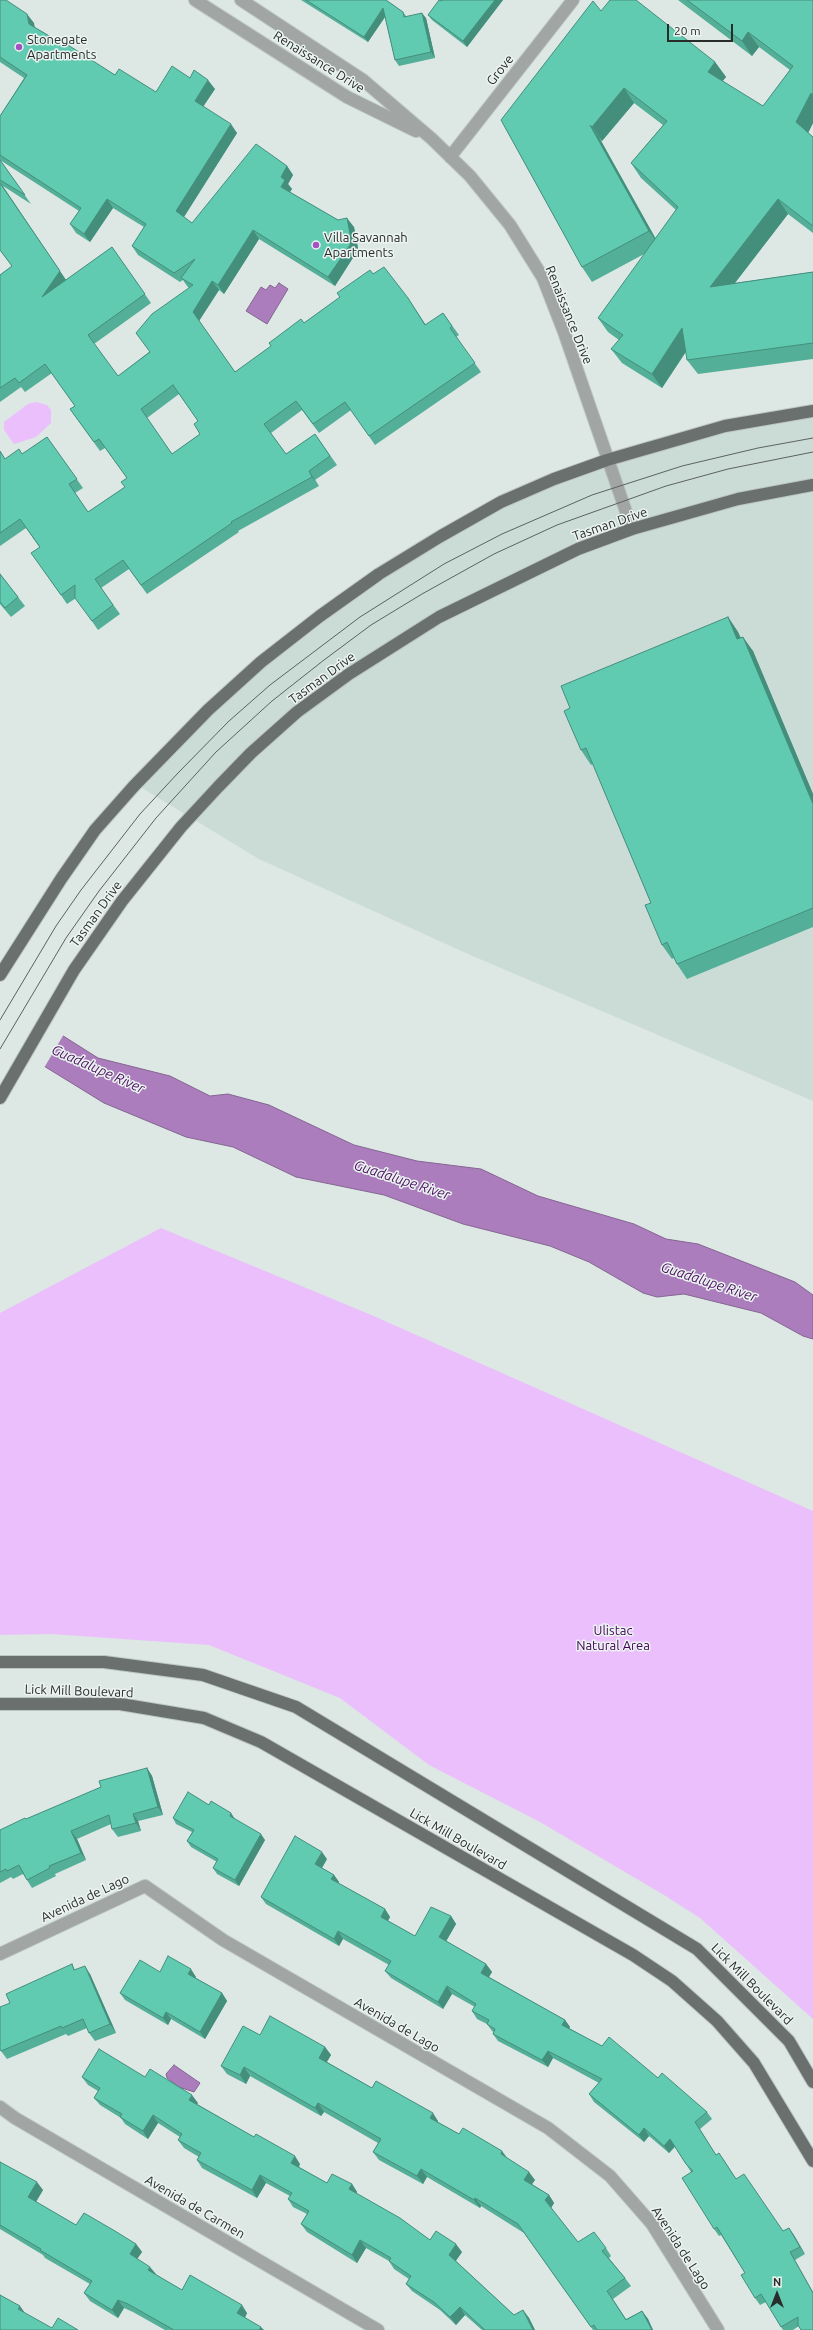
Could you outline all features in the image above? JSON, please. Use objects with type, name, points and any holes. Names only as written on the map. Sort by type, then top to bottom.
[{"type":"main road","points":[[0,975],[34,918],[95,830],[134,786],[208,710],[260,662],[320,616],[379,574],[441,536],[501,502],[554,479],[607,460],[726,426],[813,411]]},
{"type":"main road","name":"Tasman Drive","points":[[0,1098],[74,970],[113,913],[148,867],[181,827],[251,753],[297,712],[349,674],[439,617],[578,548],[632,529],[738,499],[813,485]]},
{"type":"main road","name":"Lick Mill Boulevard","points":[[0,1662],[104,1662],[203,1676],[296,1707],[697,1949],[789,2042],[813,2082]]},
{"type":"main road","name":"Lick Mill Boulevard","points":[[0,1704],[120,1704],[204,1718],[260,1742],[633,1955],[672,1981],[717,2021],[754,2063],[813,2161]]},
{"type":"street","name":"Renaissance Drive","points":[[195,0],[347,97],[432,139]]},
{"type":"street","name":"Renaissance Drive","points":[[242,0],[363,80],[432,139],[470,176],[510,225],[543,278],[564,332],[632,529]]},
{"type":"street","name":"Grove","points":[[450,157],[573,0]]},
{"type":"street","name":"Avenida de Lago","points":[[0,1954],[145,1886],[223,1940],[554,2133],[610,2176],[652,2224],[718,2330]]},
{"type":"street","name":"Avenida de Carmen","points":[[0,2106],[22,2122],[378,2330]]},
{"type":"shaded area","points":[[813,411],[813,1101],[468,954],[259,859],[137,785],[252,672],[385,572],[475,516],[606,459]]},
{"type":"green space","points":[[36,402],[47,405],[51,410],[51,423],[36,437],[14,444],[4,430],[4,422],[28,404]]},
{"type":"green space","name":"Ulistac Natural Area","points":[[161,1228],[369,1314],[813,1511],[813,2019],[700,1918],[664,1895],[540,1822],[429,1765],[340,1698],[209,1645],[51,1634],[0,1635],[0,1313]]},
{"type":"water","points":[[279,283],[288,289],[267,324],[246,311],[261,287],[266,290],[270,285],[275,288]]},
{"type":"water","name":"Guadalupe River","points":[[0,996],[98,1058],[170,1076],[210,1096],[228,1094],[269,1105],[354,1145],[417,1161],[481,1169],[538,1196],[634,1224],[666,1239],[698,1244],[795,1282],[813,1295],[813,1339],[803,1336],[761,1313],[684,1294],[657,1297],[643,1293],[589,1262],[550,1246],[463,1224],[384,1195],[296,1177],[233,1147],[186,1137],[104,1103],[0,1039]]},
{"type":"water","points":[[174,2065],[200,2083],[194,2092],[179,2087],[167,2078],[166,2074]]},
{"type":"pier","points":[[0,994],[64,1034],[44,1068],[0,1041]]},
{"type":"building","points":[[0,0],[6,0],[27,14],[29,24],[56,40],[68,45],[115,75],[119,69],[156,92],[172,66],[190,78],[194,70],[208,80],[195,101],[231,124],[176,211],[192,223],[256,144],[287,166],[281,177],[285,180],[281,187],[338,220],[347,218],[351,239],[350,245],[328,277],[253,230],[218,285],[212,281],[193,312],[235,372],[271,346],[269,343],[301,319],[304,323],[340,297],[337,293],[370,270],[373,274],[384,267],[408,298],[425,325],[443,313],[452,326],[450,328],[475,363],[369,436],[345,402],[313,424],[296,401],[264,424],[286,454],[315,434],[330,456],[309,471],[312,477],[231,522],[232,523],[141,585],[123,560],[95,579],[113,605],[92,621],[75,598],[75,585],[61,595],[31,553],[40,547],[20,519],[0,533],[0,451],[5,459],[19,449],[22,454],[47,437],[77,479],[69,484],[88,512],[125,487],[121,482],[127,478],[99,439],[94,442],[70,409],[75,406],[45,364],[19,383],[15,378],[0,388],[0,275],[12,266],[0,250],[0,183],[60,271],[42,297],[112,247],[145,294],[88,335],[118,376],[150,352],[136,333],[152,314],[193,285],[181,278],[195,259],[174,273],[132,246],[146,224],[107,199],[84,234],[70,224],[81,208],[0,155],[0,116],[27,75],[0,57]],"holes":[[[173,385],[198,421],[194,424],[200,434],[172,454],[141,409]]]},
{"type":"building","points":[[306,0],[386,0],[403,12],[404,17],[422,13],[431,52],[395,60],[383,8],[364,37]]},
{"type":"building","points":[[439,0],[495,0],[463,41],[428,15]]},
{"type":"building","points":[[610,0],[636,0],[715,62],[708,72],[763,106],[793,66],[748,32],[742,41],[687,0],[813,0],[813,95],[811,93],[796,122],[813,137],[813,226],[778,199],[710,287],[813,272],[813,343],[687,360],[682,328],[652,374],[611,349],[623,335],[598,318],[678,207],[631,163],[667,121],[624,88],[592,127],[590,125],[649,231],[582,267],[501,120],[593,1],[601,11]]},
{"type":"building","points":[[0,160],[25,195],[0,180]]},
{"type":"building","points":[[0,574],[18,597],[5,608],[0,602]]},
{"type":"building","points":[[728,617],[737,639],[743,637],[813,804],[813,908],[677,964],[667,942],[662,945],[645,905],[651,903],[586,748],[581,750],[564,711],[570,708],[561,686]]},
{"type":"building","points":[[147,1768],[158,1807],[133,1814],[136,1823],[112,1829],[109,1815],[71,1831],[81,1853],[49,1866],[50,1868],[27,1880],[19,1865],[7,1871],[6,1869],[0,1872],[0,1830],[25,1818],[26,1819],[101,1787],[99,1781]]},
{"type":"building","points":[[188,1792],[209,1805],[211,1801],[231,1813],[230,1816],[261,1834],[235,1880],[213,1868],[218,1859],[187,1841],[194,1830],[173,1818]]},
{"type":"building","points":[[295,1836],[322,1852],[315,1864],[334,1875],[331,1879],[385,1909],[381,1917],[415,1936],[431,1907],[451,1916],[439,1937],[486,1964],[481,1973],[565,2020],[562,2025],[602,2046],[609,2037],[658,2078],[662,2073],[707,2112],[695,2122],[716,2155],[719,2153],[736,2179],[744,2174],[783,2231],[789,2228],[800,2247],[790,2252],[813,2293],[813,2330],[801,2330],[798,2325],[798,2317],[781,2327],[761,2294],[755,2298],[741,2275],[745,2273],[717,2227],[714,2229],[682,2178],[693,2171],[686,2164],[670,2139],[664,2146],[644,2128],[639,2135],[589,2094],[602,2079],[548,2051],[542,2060],[493,2034],[495,2029],[487,2024],[489,2020],[472,2011],[476,2004],[447,1986],[438,2002],[385,1971],[391,1961],[338,1931],[334,1939],[261,1897]]},
{"type":"building","points":[[168,1956],[191,1969],[188,1974],[222,1993],[200,2032],[166,2012],[163,2018],[120,1993],[140,1960],[160,1972]]},
{"type":"building","points":[[72,1964],[74,1970],[85,1966],[110,2024],[89,2033],[83,2019],[62,2028],[61,2026],[1,2051],[0,2007],[10,2003],[6,1994]]},
{"type":"building","points":[[270,2016],[325,2047],[319,2058],[372,2088],[376,2081],[433,2113],[430,2118],[459,2134],[463,2128],[502,2151],[501,2154],[529,2172],[524,2180],[549,2195],[545,2200],[578,2242],[594,2232],[606,2248],[602,2251],[625,2278],[607,2291],[626,2320],[642,2311],[652,2330],[597,2330],[594,2325],[591,2327],[518,2224],[475,2198],[474,2200],[421,2169],[417,2176],[373,2152],[381,2139],[318,2103],[315,2108],[244,2067],[240,2075],[221,2066],[243,2026],[260,2035]]},
{"type":"building","points":[[99,2049],[145,2077],[150,2069],[192,2095],[189,2100],[254,2137],[256,2134],[295,2156],[291,2163],[327,2183],[332,2174],[352,2184],[349,2189],[400,2218],[430,2240],[436,2231],[456,2244],[449,2255],[514,2315],[523,2310],[533,2330],[485,2330],[460,2307],[450,2317],[434,2302],[406,2284],[411,2276],[389,2261],[391,2258],[360,2240],[352,2255],[301,2224],[309,2211],[288,2199],[292,2193],[260,2175],[252,2190],[197,2160],[201,2153],[178,2140],[182,2134],[153,2115],[143,2131],[120,2117],[122,2114],[94,2098],[100,2088],[82,2077]]},
{"type":"building","points":[[0,2162],[37,2182],[28,2197],[76,2225],[84,2213],[136,2244],[130,2254],[150,2267],[148,2270],[182,2290],[190,2275],[242,2305],[237,2313],[261,2327],[259,2330],[174,2330],[128,2304],[118,2300],[112,2310],[84,2293],[92,2281],[0,2225]]},
{"type":"building","points":[[0,2295],[20,2306],[18,2309],[52,2328],[58,2318],[78,2330],[0,2330]]},
{"type":"tram line","points":[[0,1020],[56,926],[81,890],[140,814],[229,721],[270,685],[360,617],[444,564],[502,534],[592,495],[682,466],[758,448],[813,438]]},
{"type":"tram line","points":[[0,1049],[66,938],[99,891],[156,818],[216,752],[272,701],[371,625],[422,594],[494,554],[557,525],[666,486],[728,469],[813,452]]},
{"type":"place","name":"Stonegate Apartments","points":[[19,47]]},
{"type":"place","name":"Villa Savannah Apartments","points":[[316,245]]}]
